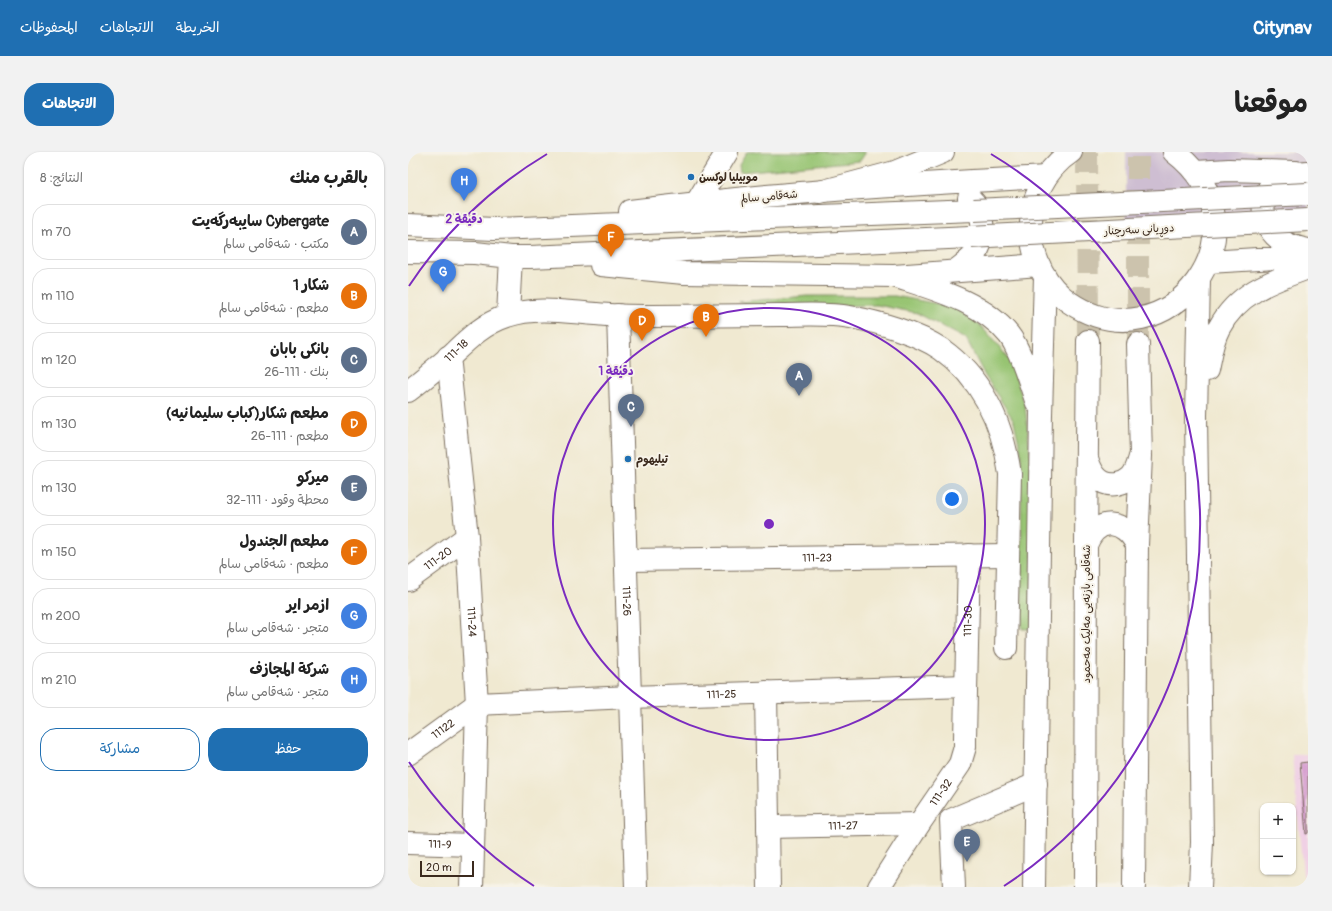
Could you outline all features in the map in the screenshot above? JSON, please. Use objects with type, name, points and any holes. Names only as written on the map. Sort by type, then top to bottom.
[{"type":"main road","points":[[697,202],[727,152]]},
{"type":"main road","points":[[820,192],[895,172],[943,152]]},
{"type":"main road","points":[[1071,152],[1058,162],[1048,167],[1036,196],[1031,217],[1032,242],[1042,271],[1054,288],[1065,299],[1077,308],[1099,316],[1121,320],[1151,315],[1166,309],[1190,291],[1204,270],[1213,247],[1214,221],[1209,195],[1195,165]]},
{"type":"main road","points":[[1174,152],[1195,165],[1229,170],[1307,172]]},
{"type":"main road","name":"شەقامی سالم","points":[[494,229],[697,202],[938,182],[1048,167]]},
{"type":"main road","points":[[1307,172],[1290,174],[1276,181],[1266,192],[1264,210],[1267,226],[1273,234],[1281,241],[1289,245],[1308,250]]},
{"type":"main road","points":[[938,182],[960,191],[975,202],[980,215],[982,230],[980,245],[974,255],[955,271]]},
{"type":"main road","name":"شەقامی سالم","points":[[408,225],[494,229],[974,210],[1308,194]]},
{"type":"main road","name":"دوڕیانی سەرچنار","points":[[520,257],[1308,220]]},
{"type":"main road","points":[[408,252],[474,253],[684,273],[894,276],[955,271],[1042,271]]},
{"type":"main road","points":[[1204,270],[1308,256]]},
{"type":"main road","points":[[508,315],[520,257]]},
{"type":"main road","points":[[1196,416],[1212,344],[1219,328],[1228,316],[1248,296],[1262,286],[1308,268]]},
{"type":"main road","points":[[1200,887],[1202,842],[1196,416],[1204,270]]},
{"type":"main road","points":[[1034,887],[1042,271]]},
{"type":"main road","points":[[894,276],[957,298],[978,309],[1000,325],[1017,347],[1041,414]]},
{"type":"main road","name":"111-18","points":[[408,391],[479,330],[508,315],[543,310],[618,315],[816,315],[849,317],[880,324],[911,334],[940,349],[966,373],[984,395],[994,413],[1002,433],[1010,474],[1006,648]]},
{"type":"main road","name":"111-26","points":[[618,315],[636,887]]},
{"type":"main road","name":"شەقامی بازنەیی مەلیک مەحمود","points":[[1085,887],[1086,458],[1088,341]]},
{"type":"main road","points":[[1134,887],[1137,545],[1141,456],[1138,344]]},
{"type":"main road","name":"111-24","points":[[448,357],[467,537],[477,704],[472,887]]},
{"type":"main road","points":[[1086,458],[1092,471],[1099,479],[1106,484],[1116,484],[1124,482],[1132,476],[1141,456]]},
{"type":"main road","points":[[1086,545],[1093,531],[1108,524],[1120,526],[1127,530],[1137,545]]},
{"type":"main road","name":"111-20","points":[[408,580],[467,537]]},
{"type":"main road","name":"111-30","points":[[966,686],[969,555]]},
{"type":"main road","name":"111-23","points":[[626,560],[1008,555]]},
{"type":"main road","name":"111-25","points":[[477,704],[630,697],[966,686]]},
{"type":"main road","name":"111-32","points":[[878,887],[960,764],[965,747],[966,686]]},
{"type":"main road","points":[[766,692],[769,887]]},
{"type":"main road","name":"11122","points":[[408,754],[477,704]]},
{"type":"main road","points":[[954,887],[951,820],[1036,784]]},
{"type":"main road","name":"111-27","points":[[768,827],[919,824]]},
{"type":"main road","name":"111-9","points":[[408,843],[473,845]]},
{"type":"shaded area","points":[[1126,152],[1308,152],[1308,213],[1126,221]]},
{"type":"shaded area","points":[[1308,754],[1308,762],[1300,763],[1306,833],[1308,833],[1308,881],[1303,874],[1292,755]]},
{"type":"green space","points":[[747,152],[866,152],[860,161],[740,172],[739,165]]},
{"type":"green space","points":[[807,296],[895,296],[955,307],[981,326],[1010,360],[1025,405],[1032,469],[1032,629],[1022,629],[1021,453],[1014,421],[985,376],[966,339],[917,313],[877,305],[755,308],[739,302]]},
{"type":"building","points":[[1308,762],[1308,833],[1306,834],[1300,763]]},
{"type":"tunnel","points":[[1087,152],[1088,341]]},
{"type":"tunnel","points":[[1138,152],[1138,344]]},
{"type":"place","name":"موبیلیا لوکسن","points":[[691,177]]},
{"type":"place","name":"شرکة المجازف","points":[[464,201]]},
{"type":"place","name":"مطعم الجندول","points":[[611,257]]},
{"type":"place","name":"ازمر اير","points":[[443,292]]},
{"type":"place","name":"شكار 1","points":[[706,337]]},
{"type":"place","name":"مطعم شكار(كباب سليمانيه)","points":[[642,341]]},
{"type":"place","name":"Cybergate سایبەرگەیت","points":[[799,396]]},
{"type":"place","name":"بانکی بابان","points":[[631,427]]},
{"type":"place","name":"تيليهوم","points":[[628,459]]},
{"type":"place","name":"میرکو","points":[[967,862]]}]
